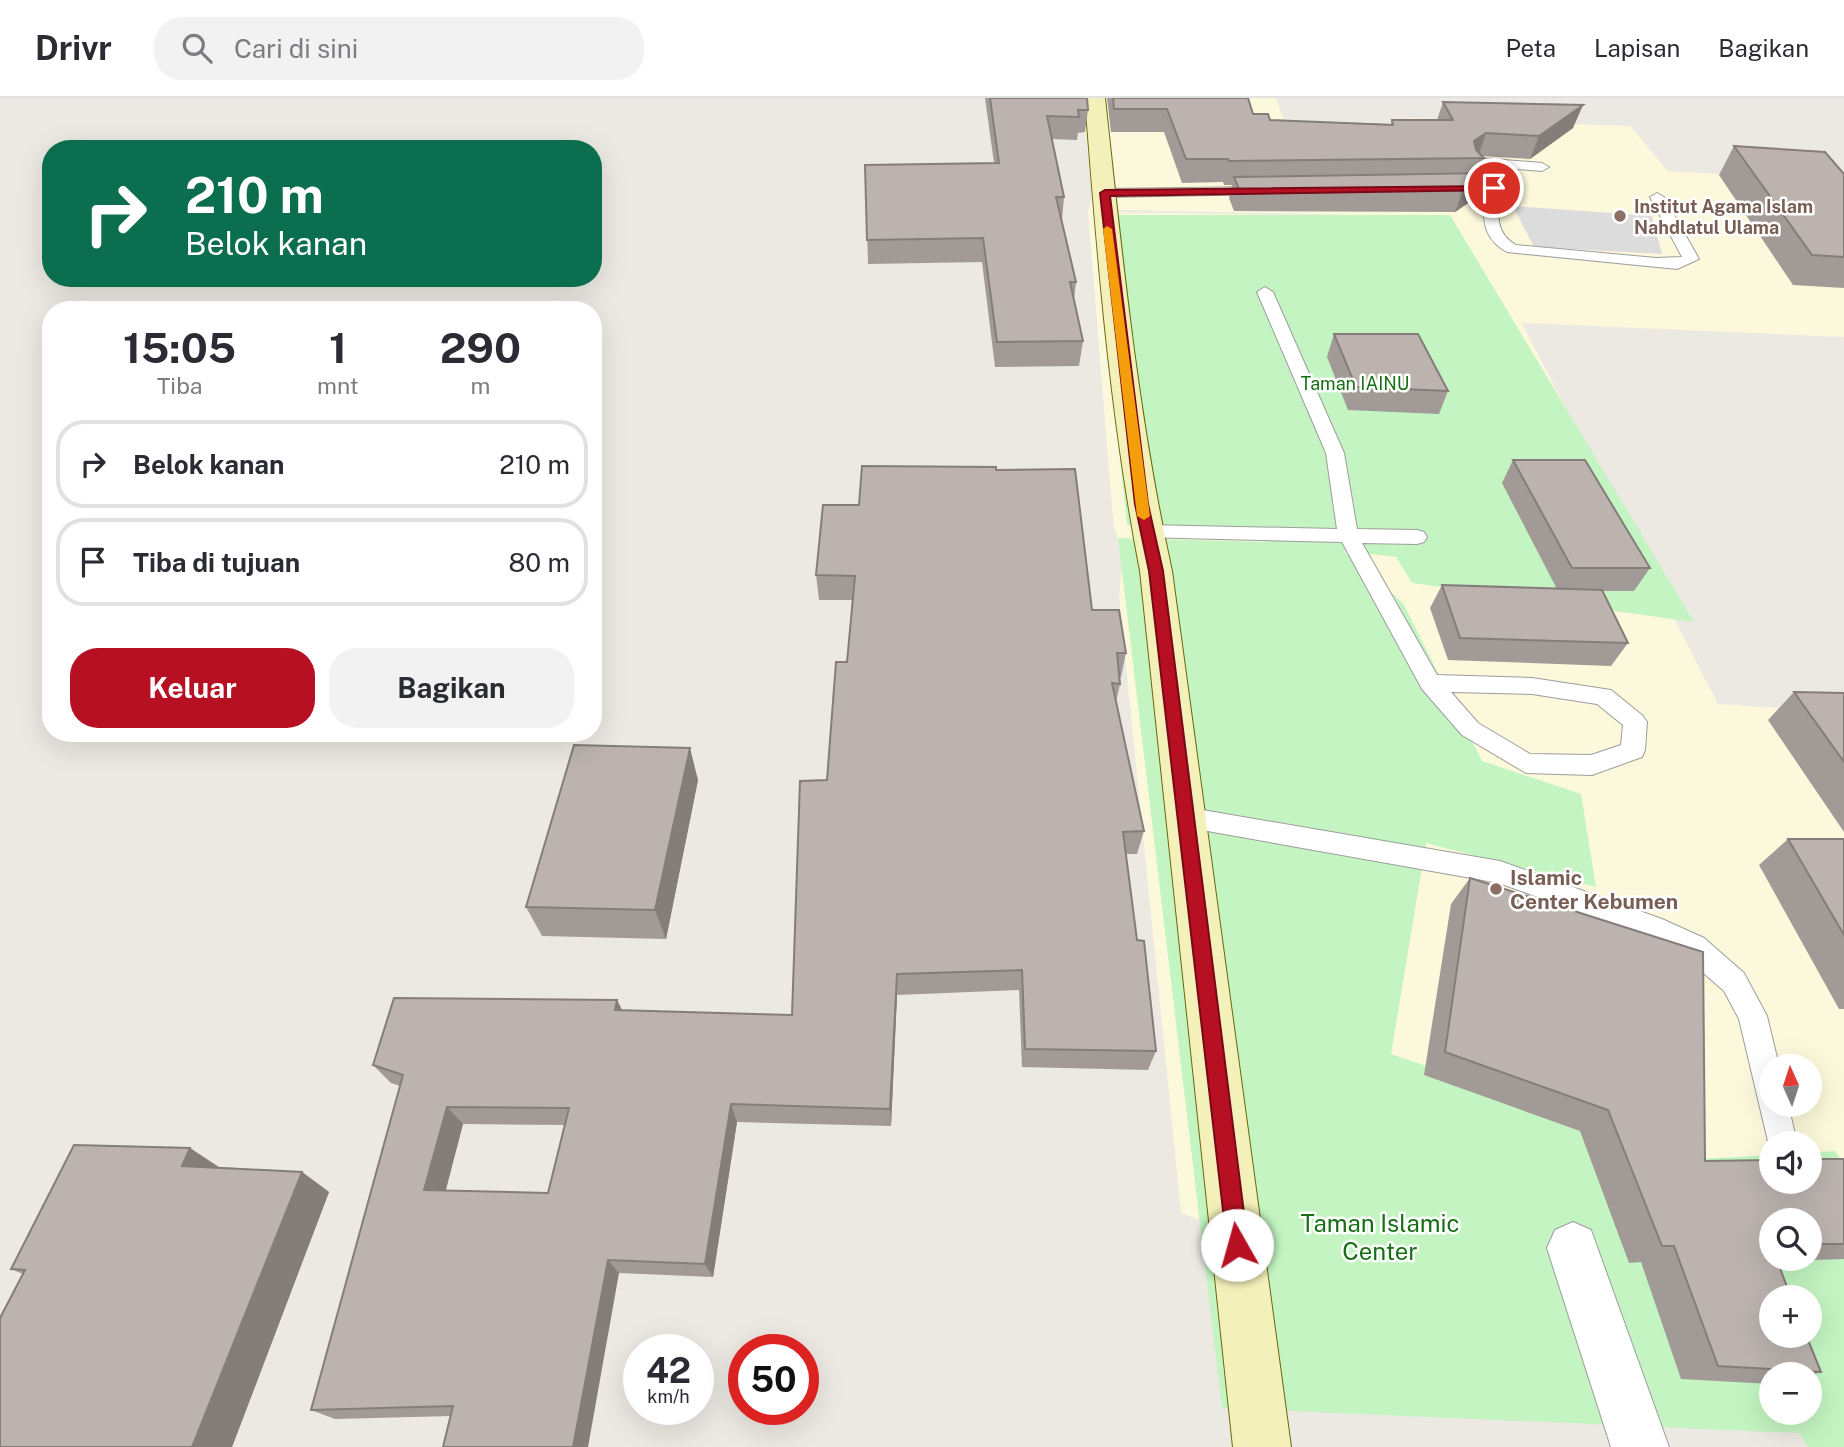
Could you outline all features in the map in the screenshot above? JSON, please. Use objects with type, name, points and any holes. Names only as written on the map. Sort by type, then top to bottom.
[{"type":"main road","points":[[1095,98],[1146,532],[1156,571],[1262,1447]]},
{"type":"street","points":[[1573,1248],[1640,1447]]},
{"type":"lane","points":[[1494,188],[1477,173],[1475,165],[1479,162],[1542,167]]},
{"type":"lane","points":[[1438,189],[1494,188]]},
{"type":"lane","points":[[1494,188],[1488,222],[1498,242],[1512,250],[1656,263],[1677,264],[1691,259],[1657,197]]},
{"type":"lane","points":[[1105,193],[1272,191]]},
{"type":"lane","points":[[1265,292],[1335,453],[1348,535],[1430,683],[1471,729],[1526,763],[1592,765],[1633,750],[1634,722],[1603,696],[1532,686],[1430,683]]},
{"type":"lane","points":[[1146,532],[1417,537]]},
{"type":"lane","points":[[1185,817],[1500,872],[1652,928],[1694,947],[1734,982],[1753,1016],[1762,1054]]},
{"type":"shaded area","name":"Islamic Center Kebumen","points":[[1082,98],[1276,98],[1290,137],[1411,137],[1407,118],[1630,126],[1668,171],[1812,180],[1844,215],[1844,337],[1522,323],[1718,704],[1844,712],[1844,1447],[1776,1425],[1822,1425],[1822,1362],[1759,1362],[1759,1420],[1618,1374],[1181,1213],[1119,596],[1123,555],[1114,527],[1112,508],[1088,212],[1092,193]],"holes":[[[1124,210],[1353,215],[1353,216],[1101,212]]]},
{"type":"shaded area","points":[[1513,206],[1652,216],[1662,254],[1534,247]]},
{"type":"green space","name":"Taman Islamic Center","points":[[1096,215],[1450,215],[1694,622],[1412,583],[1396,557],[1344,551],[1403,603],[1482,761],[1581,794],[1596,887],[1426,843],[1391,1054],[1698,1159],[1759,1156],[1759,1194],[1822,1194],[1822,1152],[1835,1151],[1844,1165],[1844,1447],[1808,1447],[1799,1433],[1222,1408],[1118,538],[1270,542],[1127,525]]},
{"type":"building","points":[[990,98],[1087,98],[1088,110],[1078,110],[1079,117],[1047,116],[1064,197],[1056,197],[1076,282],[1070,282],[1083,341],[997,342],[983,238],[867,240],[865,165],[999,163]]},
{"type":"building","points":[[1113,98],[1248,98],[1253,114],[1268,114],[1270,120],[1393,125],[1392,120],[1453,120],[1443,102],[1583,105],[1539,136],[1486,133],[1474,141],[1476,150],[1484,158],[1229,161],[1186,159],[1167,109],[1114,109]]},
{"type":"building","points":[[1734,146],[1825,152],[1844,174],[1844,257],[1812,255]]},
{"type":"building","points":[[1488,173],[1463,191],[1239,189],[1234,177]]},
{"type":"building","points":[[1334,334],[1418,334],[1448,391],[1356,387]]},
{"type":"building","points":[[1513,460],[1585,460],[1650,568],[1572,568]]},
{"type":"building","points":[[862,466],[996,467],[996,470],[1075,469],[1092,610],[1119,610],[1126,653],[1117,653],[1120,684],[1112,683],[1144,831],[1123,832],[1137,940],[1144,941],[1156,1051],[1025,1049],[1022,970],[897,974],[890,1109],[731,1104],[705,1264],[608,1260],[573,1447],[443,1447],[453,1406],[311,1410],[403,1075],[373,1065],[394,998],[617,1000],[615,1010],[792,1015],[800,781],[827,780],[836,662],[847,662],[855,576],[816,575],[823,505],[859,505]],"holes":[[[447,1107],[569,1108],[548,1193],[424,1190]]]},
{"type":"building","points":[[1442,585],[1602,590],[1628,643],[1460,638]]},
{"type":"building","points":[[1794,692],[1844,693],[1844,762]]},
{"type":"building","points":[[574,745],[690,748],[655,910],[526,907]]},
{"type":"building","points":[[1788,839],[1844,839],[1844,935]]},
{"type":"building","points":[[1470,878],[1703,952],[1705,1161],[1759,1160],[1759,1194],[1822,1194],[1822,1159],[1844,1159],[1844,1244],[1822,1244],[1822,1208],[1759,1208],[1759,1271],[1781,1271],[1786,1285],[1759,1285],[1759,1348],[1811,1348],[1817,1362],[1759,1362],[1759,1368],[1718,1366],[1674,1246],[1662,1246],[1608,1110],[1445,1052]]},
{"type":"building","points":[[74,1145],[190,1148],[182,1166],[302,1172],[192,1447],[0,1447],[0,1318],[25,1270],[11,1269]]},
{"type":"slow traffic","points":[[1107,229],[1144,516]]},
{"type":"place","name":"Institut Agama Islam Nahdlatul Ulama","points":[[1620,216]]},
{"type":"place","name":"Islamic Center Kebumen","points":[[1496,889]]},
{"type":"route","points":[[1237,1245],[1156,571],[1142,504],[1105,193],[1494,188]]},
{"type":"park label","name":"Taman IAINU","points":[[1355,383]]}]
